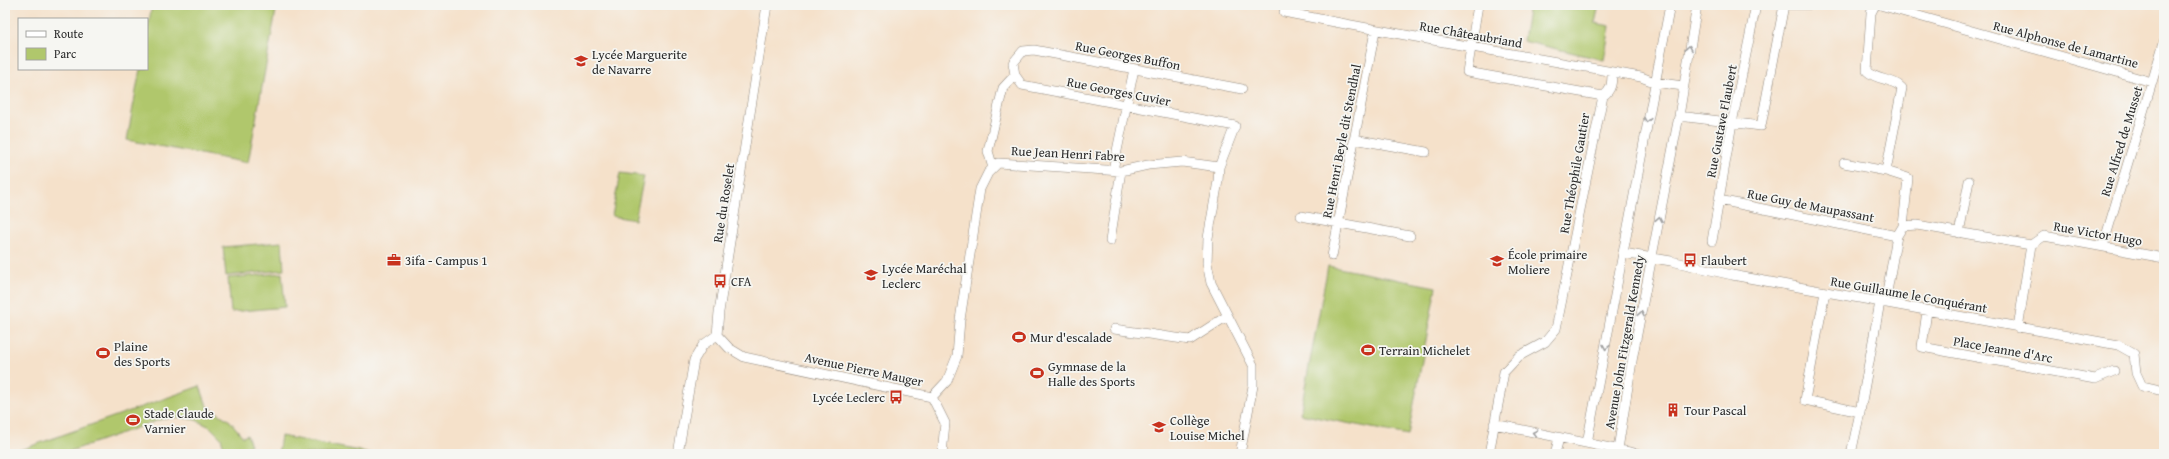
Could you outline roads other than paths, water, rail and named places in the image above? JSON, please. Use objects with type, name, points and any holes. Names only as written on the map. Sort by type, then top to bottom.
[{"type":"street","name":"Rue du Roselet","points":[[717,336],[719,312],[767,5]]},
{"type":"street","points":[[1478,5],[1470,46],[1467,72],[1603,96]]},
{"type":"street","name":"Avenue John Fitzgerald Kennedy","points":[[1670,5],[1654,82],[1587,443],[1618,449],[1625,403],[1679,116],[1697,5]]},
{"type":"street","name":"Rue Gustave Flaubert","points":[[1712,241],[1732,123],[1756,5]]},
{"type":"street","points":[[1679,116],[1761,126],[1784,5]]},
{"type":"street","points":[[1789,5],[1808,5]]},
{"type":"street","points":[[1875,5],[1871,13],[1866,71],[1873,77],[1898,84],[1902,88],[1886,171]]},
{"type":"street","name":"Rue Alphonse de Lamartine","points":[[1880,5],[2152,82]]},
{"type":"street","name":"Rue Châteaubriand","points":[[1285,9],[1375,31],[1470,46],[1641,77],[1654,82],[1683,86]]},
{"type":"street","name":"Rue Henri Beyle dit Stendhal","points":[[1332,256],[1375,31]]},
{"type":"street","name":"Rue Alfred de Musset","points":[[2103,246],[2164,42]]},
{"type":"street","name":"Rue Georges Buffon","points":[[1015,75],[1014,63],[1023,51],[1034,50],[1134,70],[1242,89]]},
{"type":"street","points":[[1110,241],[1117,170],[1126,106],[1134,70]]},
{"type":"street","name":"Rue Théophile Gautier","points":[[1494,424],[1504,372],[1520,356],[1545,342],[1556,329],[1603,96],[1608,93],[1612,84],[1612,72]]},
{"type":"street","points":[[932,397],[948,381],[957,356],[960,320],[980,190],[988,173],[993,168],[988,151],[1002,88],[1015,75]]},
{"type":"street","name":"Rue Georges Cuvier","points":[[1015,75],[1022,85],[1235,126],[1219,167]]},
{"type":"street","points":[[1354,139],[1426,152]]},
{"type":"street","name":"Rue Jean Henri Fabre","points":[[993,168],[998,163],[1010,162],[1117,170],[1182,162],[1219,167]]},
{"type":"street","points":[[1844,162],[1886,171],[1908,178],[1903,226],[1897,236],[1851,454]]},
{"type":"street","points":[[1219,167],[1208,238],[1207,263],[1211,283],[1227,316],[1246,348],[1253,365],[1253,386],[1240,454]]},
{"type":"street","points":[[1959,233],[1969,181]]},
{"type":"street","name":"Rue Guy de Maupassant","points":[[1719,200],[1897,236]]},
{"type":"street","points":[[1302,216],[1410,236]]},
{"type":"street","points":[[1903,226],[1917,225],[2031,245],[2018,328]]},
{"type":"street","name":"Rue Victor Hugo","points":[[2031,245],[2044,236],[2164,258]]},
{"type":"street","name":"Rue Guillaume le Conquérant","points":[[1623,253],[1652,257],[1732,275],[2118,345],[2134,354],[2136,373],[2142,386],[2164,391]]},
{"type":"street","points":[[1825,292],[1805,400],[1860,412]]},
{"type":"street","name":"Place Jeanne d'Arc","points":[[1927,311],[1922,347],[2095,379],[2114,371]]},
{"type":"street","points":[[1114,330],[1190,340],[1227,316]]},
{"type":"street","name":"Avenue Pierre Mauger","points":[[717,336],[728,348],[744,358],[779,364],[932,397],[945,423],[942,454]]},
{"type":"street","points":[[678,454],[694,360],[703,345],[717,336]]},
{"type":"street","points":[[1489,454],[1494,424],[1587,443]]},
{"type":"street","points":[[1555,454],[1559,438]]},
{"type":"street","points":[[1618,449],[1639,454]]},
{"type":"place","name":"Lycée Marguerite de Navarre","points":[[581,61]]},
{"type":"place","name":"3ifa - Campus 1","points":[[394,260]]},
{"type":"place","name":"Flaubert","points":[[1690,260]]},
{"type":"place","name":"École primaire Moliere","points":[[1497,261]]},
{"type":"place","name":"Lycée Maréchal Leclerc","points":[[871,275]]},
{"type":"place","name":"CFA","points":[[720,281]]},
{"type":"place","name":"Mur d'escalade","points":[[1019,337]]},
{"type":"place","name":"Terrain Michelet","points":[[1368,350]]},
{"type":"place","name":"Plaine des Sports","points":[[103,353]]},
{"type":"place","name":"Gymnase de la Halle des Sports","points":[[1037,373]]},
{"type":"place","name":"Lycée Leclerc","points":[[896,397]]},
{"type":"place","name":"Tour Pascal","points":[[1673,410]]},
{"type":"place","name":"Stade Claude Varnier","points":[[133,420]]},
{"type":"place","name":"Collège Louise Michel","points":[[1159,427]]}]
